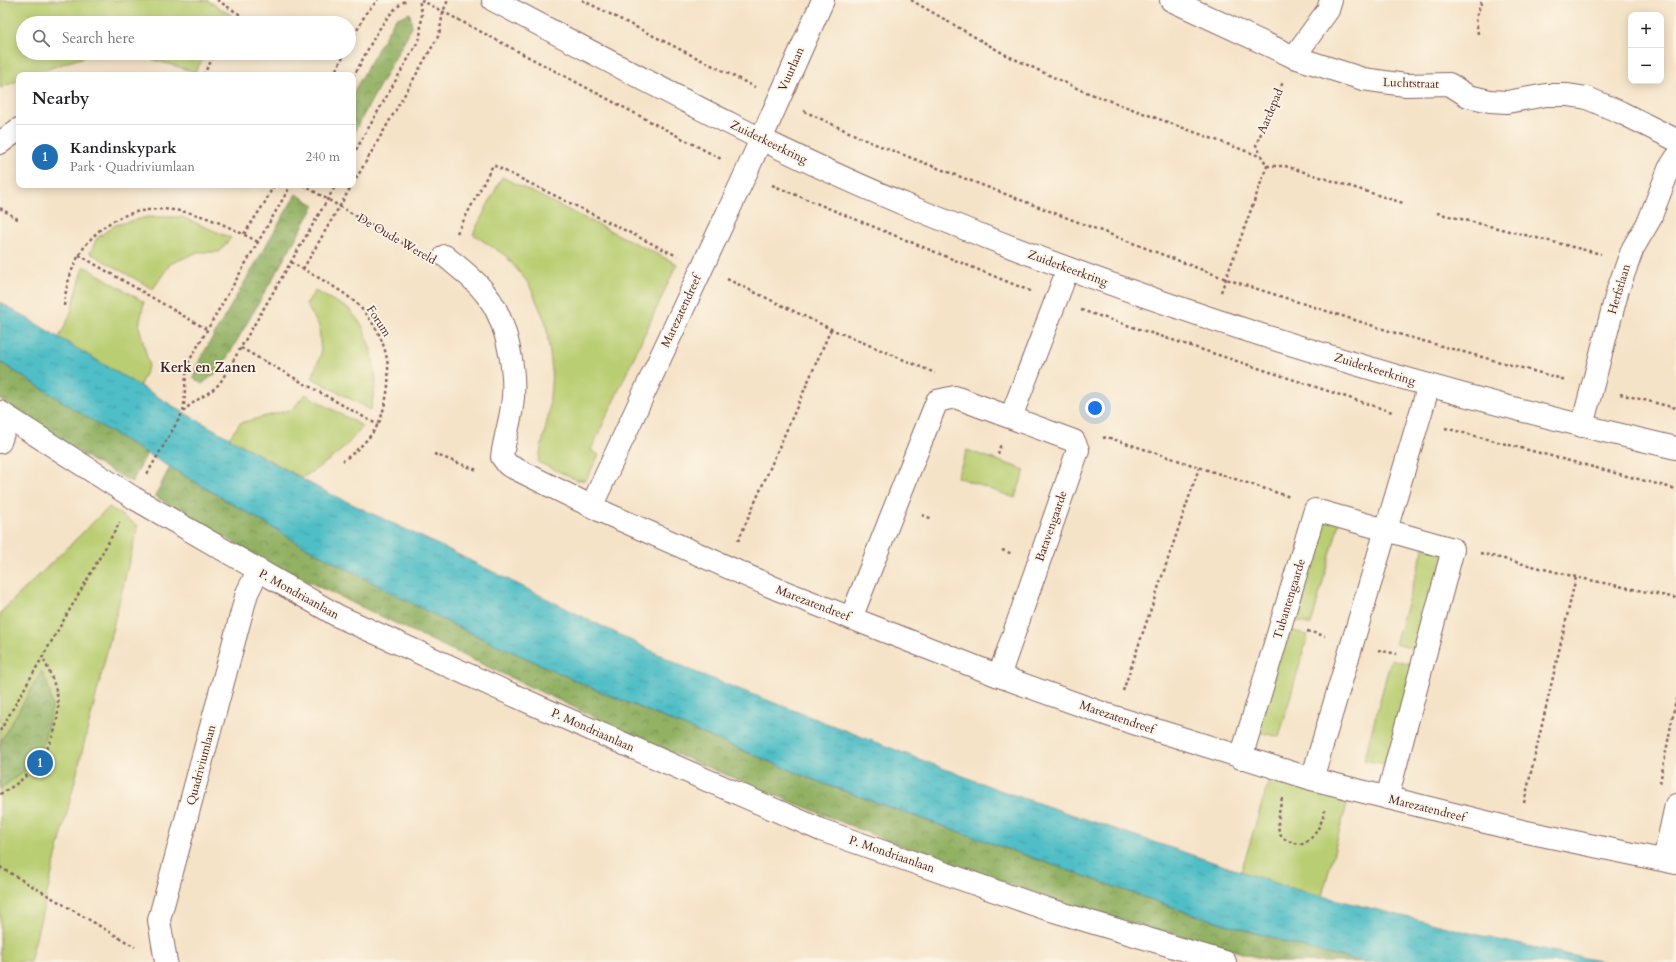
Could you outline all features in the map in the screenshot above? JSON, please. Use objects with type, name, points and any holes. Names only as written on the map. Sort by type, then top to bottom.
[{"type":"street","name":"Zuiderkeerkring","points":[[493,0],[760,139],[914,208],[1068,269],[1212,319],[1429,385],[1582,426],[1676,448]]},
{"type":"street","name":"Vuurlaan","points":[[760,139],[823,0]]},
{"type":"street","name":"Luchtstraat","points":[[1171,0],[1294,57],[1363,79],[1389,84],[1429,86],[1449,84],[1468,96],[1490,101],[1507,102],[1546,95],[1568,95],[1587,98],[1620,112],[1676,140]]},
{"type":"street","points":[[1294,57],[1328,10],[1331,0]]},
{"type":"street","points":[[0,143],[16,131]]},
{"type":"street","name":"Marezatendreef","points":[[592,505],[760,139]]},
{"type":"street","name":"Herfstlaan","points":[[1582,426],[1618,289],[1633,248],[1649,221],[1669,169],[1676,158]]},
{"type":"street","name":"De Oude Wereld","points":[[445,256],[471,277],[487,294],[500,319],[511,352],[514,378],[512,406],[502,457],[508,465]]},
{"type":"street","points":[[1011,417],[1068,269]]},
{"type":"street","points":[[1322,782],[1385,530],[1429,385]]},
{"type":"street","points":[[852,618],[937,401],[956,397],[1074,441],[1076,446]]},
{"type":"street","points":[[0,442],[4,415]]},
{"type":"street","name":"P. Mondriaanlaan","points":[[4,415],[134,498],[338,616],[542,708],[822,830],[1044,908],[1225,962]]},
{"type":"street","name":"Batavengaarde","points":[[999,676],[1078,450],[1076,446]]},
{"type":"street","name":"Marezatendreef","points":[[508,465],[777,589],[999,676],[1241,758],[1322,782],[1517,830],[1670,862],[1676,805]]},
{"type":"street","points":[[1315,510],[1453,549],[1387,798]]},
{"type":"street","name":"Tubantengaarde","points":[[1241,758],[1315,510]]},
{"type":"street","name":"Quadriviumlaan","points":[[166,962],[159,920],[248,593],[258,571]]},
{"type":"path","points":[[217,0],[239,14],[238,16]]},
{"type":"path","points":[[356,32],[366,13],[378,0]]},
{"type":"path","points":[[356,72],[384,23],[392,13],[407,0]]},
{"type":"path","points":[[356,150],[420,38],[422,13],[419,0]]},
{"type":"path","points":[[356,179],[439,35],[442,12],[448,0]]},
{"type":"path","points":[[582,0],[778,99],[870,142],[1226,279],[1405,336],[1592,387],[1676,408]]},
{"type":"path","points":[[911,0],[1006,55],[1083,91],[1262,157]]},
{"type":"path","points":[[1478,34],[1476,18],[1482,0]]},
{"type":"path","name":"Aardepad","points":[[1267,166],[1256,145],[1294,57]]},
{"type":"path","points":[[205,72],[212,60]]},
{"type":"path","points":[[335,72],[341,60]]},
{"type":"path","points":[[1212,319],[1267,166],[1285,166],[1403,203]]},
{"type":"path","points":[[244,234],[264,204],[272,188]]},
{"type":"path","points":[[154,462],[182,412],[186,396],[185,385],[188,363],[289,188]]},
{"type":"path","name":"De Oude Wereld","points":[[308,188],[440,264],[445,256]]},
{"type":"path","points":[[182,412],[190,404],[207,396],[220,383],[334,188]]},
{"type":"path","points":[[302,269],[351,188]]},
{"type":"path","points":[[0,208],[19,220]]},
{"type":"path","points":[[64,306],[66,287],[79,255],[90,239],[102,227],[135,212],[155,209],[174,210],[194,214],[244,234],[258,242]]},
{"type":"path","points":[[1437,213],[1628,261]]},
{"type":"path","points":[[79,255],[208,330]]},
{"type":"path","name":"Forum","points":[[291,262],[332,286],[358,306],[369,319],[384,346],[390,377],[378,425],[368,439],[343,461]]},
{"type":"path","points":[[727,567],[831,329]]},
{"type":"path","points":[[241,348],[378,425]]},
{"type":"path","points":[[1076,446],[1107,437],[1310,503],[1315,510]]},
{"type":"path","points":[[434,454],[482,472],[508,465]]},
{"type":"path","points":[[1115,716],[1199,468]]},
{"type":"path","points":[[0,732],[134,498]]},
{"type":"path","points":[[1453,549],[1467,550],[1576,577],[1676,598]]},
{"type":"path","points":[[1517,830],[1576,577]]},
{"type":"path","points":[[0,794],[25,776],[44,757],[55,730],[59,706],[54,682],[43,657]]},
{"type":"path","points":[[1660,785],[1676,699]]},
{"type":"path","points":[[1288,772],[1277,823],[1281,836],[1292,844],[1304,844],[1314,836],[1320,827],[1322,782]]},
{"type":"path","points":[[0,867],[137,948]]},
{"type":"green space","points":[[0,0],[207,0],[231,15],[16,16],[16,60],[75,60],[38,72],[16,72],[16,81],[0,88]]},
{"type":"green space","points":[[410,13],[412,27],[356,129],[356,88],[395,19]]},
{"type":"green space","points":[[155,60],[203,60],[195,72]]},
{"type":"green space","points":[[502,177],[677,264],[591,450],[599,455],[586,480],[577,480],[538,462],[549,412],[552,371],[546,323],[529,284],[506,256],[473,234]]},
{"type":"green space","points":[[296,194],[315,205],[220,370],[202,384],[193,378],[200,359]]},
{"type":"green space","points":[[147,217],[182,217],[231,238],[219,252],[198,252],[170,264],[153,289],[90,253],[97,238],[115,225]]},
{"type":"green space","points":[[84,266],[144,302],[139,326],[149,365],[139,387],[59,338],[70,315]]},
{"type":"green space","points":[[315,291],[349,309],[362,325],[372,353],[376,381],[371,410],[312,378],[321,354],[319,326],[306,304]]},
{"type":"green space","points":[[0,362],[147,453],[132,482],[91,460],[0,399]]},
{"type":"green space","points":[[305,394],[362,426],[342,450],[302,478],[229,438],[240,423],[293,409]]},
{"type":"green space","points":[[967,450],[1025,470],[1015,498],[957,477]]},
{"type":"green space","points":[[170,467],[300,544],[449,623],[599,691],[824,784],[1189,913],[1326,954],[1366,962],[1275,962],[1068,905],[893,843],[658,747],[269,563],[155,496]]},
{"type":"green space","points":[[109,507],[138,526],[30,962],[0,962],[0,613]]},
{"type":"green space","points":[[1318,516],[1339,523],[1311,625],[1288,619]]},
{"type":"green space","points":[[1424,547],[1444,553],[1419,650],[1395,644]]},
{"type":"green space","points":[[1286,629],[1308,635],[1279,737],[1255,731]]},
{"type":"green space","points":[[1391,659],[1415,665],[1389,765],[1364,760]]},
{"type":"green space","points":[[42,671],[50,691],[52,708],[41,753],[31,766],[0,789],[0,742]]},
{"type":"green space","points":[[1273,767],[1351,789],[1322,896],[1290,888],[1241,872]]},
{"type":"water","points":[[0,302],[183,412],[320,489],[447,549],[692,671],[999,790],[1290,888],[1494,939],[1603,962],[1366,962],[1326,954],[1189,913],[824,784],[599,691],[449,623],[300,544],[104,428],[0,362]]},
{"type":"place","name":"Kandinskypark","points":[[40,763]]},
{"type":"district","name":"Kerk en Zanen","points":[[208,367]]}]
